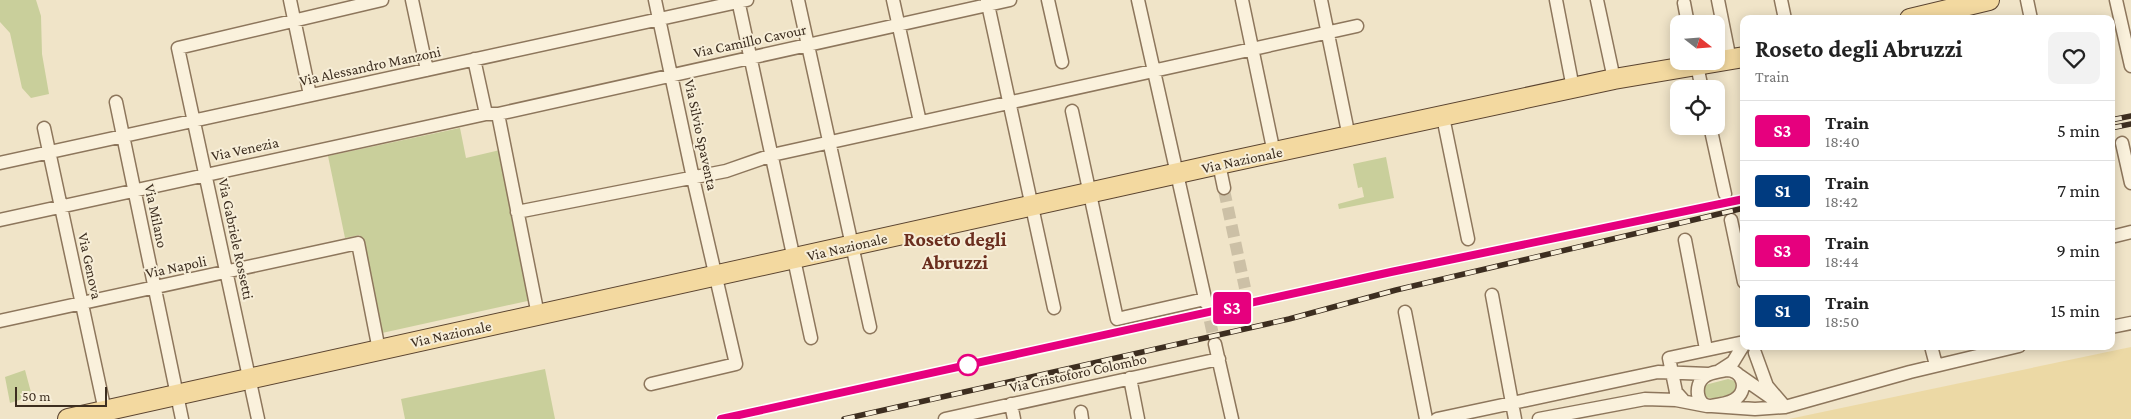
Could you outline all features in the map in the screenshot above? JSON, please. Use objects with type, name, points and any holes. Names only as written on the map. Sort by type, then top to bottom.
[{"type":"main road","points":[[1927,15],[1989,0]]},
{"type":"main road","name":"Via Nazionale","points":[[68,419],[795,259],[1089,192],[1614,79],[1670,69]]},
{"type":"street","points":[[290,0],[310,95]]},
{"type":"street","points":[[294,20],[382,0]]},
{"type":"street","points":[[412,0],[427,70]]},
{"type":"street","name":"Via Silvio Spaventa","points":[[652,384],[736,364],[693,178],[655,0]]},
{"type":"street","points":[[798,0],[870,327]]},
{"type":"street","points":[[893,0],[920,122]]},
{"type":"street","name":"Via Camillo Cavour","points":[[492,114],[898,25],[987,2],[1010,0]]},
{"type":"street","points":[[1048,0],[1062,62]]},
{"type":"street","points":[[1072,111],[1116,319],[1205,301],[1138,0]]},
{"type":"street","points":[[1242,0],[1274,153]]},
{"type":"street","points":[[1321,0],[1349,137]]},
{"type":"street","points":[[1556,0],[1573,88]]},
{"type":"street","points":[[1597,0],[1614,79]]},
{"type":"street","points":[[1718,0],[1737,59]]},
{"type":"street","points":[[1781,0],[1784,15]]},
{"type":"street","points":[[2027,0],[2030,15]]},
{"type":"street","points":[[2116,0],[2131,66]]},
{"type":"street","points":[[741,1],[751,58],[812,338]]},
{"type":"street","name":"Via Alessandro Manzoni","points":[[0,163],[741,1]]},
{"type":"street","points":[[987,2],[1054,308]]},
{"type":"street","points":[[1684,3],[1686,15]]},
{"type":"street","name":"Via Gabriele Rossetti","points":[[258,419],[178,48],[294,20]]},
{"type":"street","points":[[517,212],[726,171],[772,155],[1357,26]]},
{"type":"street","points":[[474,59],[492,114],[517,212],[538,315]]},
{"type":"street","name":"Via Milano","points":[[116,102],[182,419]]},
{"type":"street","name":"Via Venezia","points":[[0,220],[492,114]]},
{"type":"street","points":[[1443,117],[1468,239]]},
{"type":"street","name":"Via Genova","points":[[44,128],[105,411]]},
{"type":"street","points":[[1712,135],[1725,194]]},
{"type":"street","points":[[2122,143],[2131,183]]},
{"type":"street","points":[[1219,164],[1224,188]]},
{"type":"street","points":[[1731,220],[1740,263]]},
{"type":"street","points":[[2115,236],[2131,232]]},
{"type":"street","points":[[1685,240],[1706,349]]},
{"type":"street","name":"Via Napoli","points":[[0,322],[358,244],[380,350]]},
{"type":"street","points":[[1492,295],[1515,419]]},
{"type":"street","points":[[1405,312],[1426,419]]},
{"type":"street","points":[[2115,326],[2131,323]]},
{"type":"street","points":[[1215,344],[1232,419]]},
{"type":"street","points":[[1684,401],[1678,395],[1675,388],[1668,361],[1671,356],[1706,349],[1740,347]]},
{"type":"street","points":[[1746,350],[1732,362],[1709,375],[1698,387],[1701,402],[1710,406],[1732,401],[1738,397],[1743,382],[1751,372],[1750,350]]},
{"type":"street","points":[[1752,350],[1767,386],[1785,407]]},
{"type":"street","points":[[1933,350],[1936,365]]},
{"type":"street","points":[[1645,399],[1684,401],[1710,406],[1755,409],[1785,407],[1936,365],[1978,351]]},
{"type":"street","name":"Via Cristoforo Colombo","points":[[944,419],[1219,359]]},
{"type":"street","points":[[1539,419],[1645,399],[1709,375],[1730,370],[1743,382],[1785,407]]},
{"type":"street","points":[[1437,419],[1658,372],[1709,375]]},
{"type":"street","points":[[1130,378],[1138,419]]},
{"type":"street","points":[[1011,404],[1014,419]]},
{"type":"green space","points":[[0,0],[36,0],[41,16],[42,54],[49,94],[31,98],[22,88],[10,33],[0,22]]},
{"type":"green space","points":[[460,128],[466,158],[500,150],[532,300],[382,333],[360,235],[345,238],[328,156]]},
{"type":"green space","points":[[1386,157],[1394,198],[1339,209],[1338,204],[1364,197],[1362,187],[1358,188],[1353,164]]},
{"type":"green space","points":[[545,369],[555,419],[405,419],[401,399]]},
{"type":"green space","points":[[25,370],[32,396],[10,403],[5,377]]},
{"type":"green space","points":[[1728,379],[1735,381],[1736,391],[1721,397],[1705,397],[1702,390],[1705,385]]},
{"type":"sand","points":[[2131,347],[2131,419],[1789,419]]},
{"type":"tunnel","points":[[1224,190],[1245,288]]},
{"type":"tunnel","points":[[1725,194],[1731,220]]},
{"type":"tunnel","points":[[1206,303],[1215,344]]},
{"type":"railway","points":[[2115,119],[2131,116]]},
{"type":"railway","points":[[2115,127],[2131,124]]},
{"type":"railway","points":[[721,419],[1391,272],[1740,200]]},
{"type":"railway","points":[[844,419],[1289,319],[1396,290],[1740,209]]},
{"type":"train","name":"S3","points":[[721,419],[1391,272],[1740,200]]},
{"type":"district","name":"Roseto degli Abruzzi","points":[[955,250]]}]
